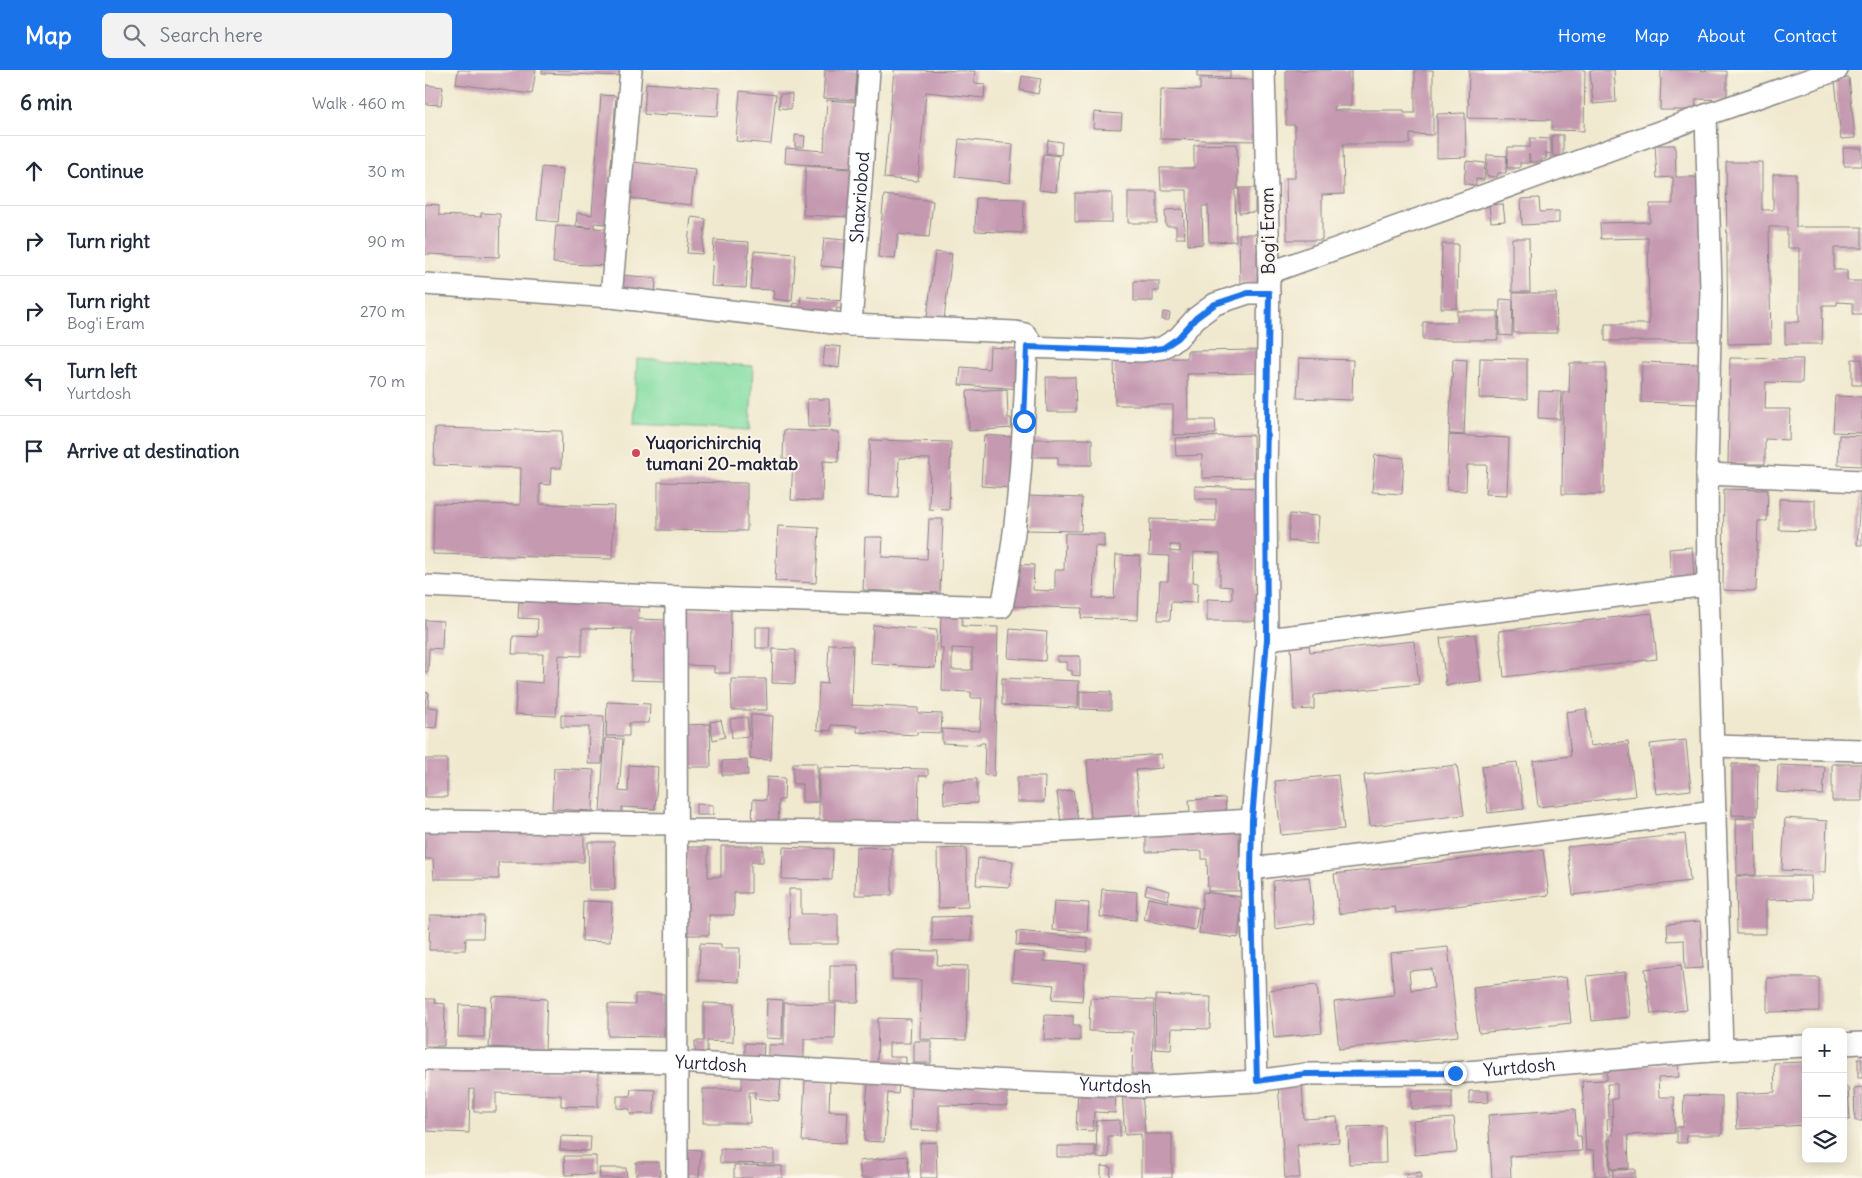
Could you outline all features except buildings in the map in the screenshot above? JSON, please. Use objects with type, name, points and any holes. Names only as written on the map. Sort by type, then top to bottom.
[{"type":"street","points":[[611,298],[631,70]]},
{"type":"street","name":"Shaxriobod","points":[[851,325],[869,70]]},
{"type":"street","name":"Bog'i Eram","points":[[1257,1081],[1251,869],[1252,820],[1267,639],[1266,482],[1269,283],[1264,70]]},
{"type":"street","points":[[1027,347],[1141,351],[1163,348],[1178,338],[1196,318],[1215,304],[1248,293],[1269,283],[1706,115],[1837,70]]},
{"type":"street","points":[[1706,115],[1711,288],[1707,474],[1708,586],[1722,1050]]},
{"type":"street","points":[[425,284],[611,298],[851,325],[1015,332],[1025,334],[1029,339],[1027,347],[1024,421],[1009,572],[1002,607],[676,597],[425,586]]},
{"type":"street","points":[[1707,474],[1862,481]]},
{"type":"street","points":[[1267,639],[1708,586]]},
{"type":"street","points":[[676,597],[677,1178]]},
{"type":"street","points":[[1713,746],[1862,750]]},
{"type":"street","points":[[1251,869],[1715,811]]},
{"type":"street","points":[[425,821],[1012,834],[1252,820]]},
{"type":"street","points":[[1847,1044],[1862,1043]]},
{"type":"street","name":"Yurtdosh","points":[[425,1059],[676,1062],[1146,1087],[1257,1081],[1305,1074],[1455,1073],[1722,1050],[1802,1046]]},
{"type":"green space","points":[[637,359],[753,366],[750,430],[634,424]]},
{"type":"place","name":"Yuqorichirchiq tumani 20-maktab","points":[[636,453]]},
{"type":"route","points":[[1024,421],[1027,347],[1141,351],[1163,348],[1178,338],[1196,318],[1215,304],[1248,293],[1269,293],[1266,482],[1267,639],[1252,820],[1251,869],[1257,1081],[1305,1074],[1455,1073]]}]
